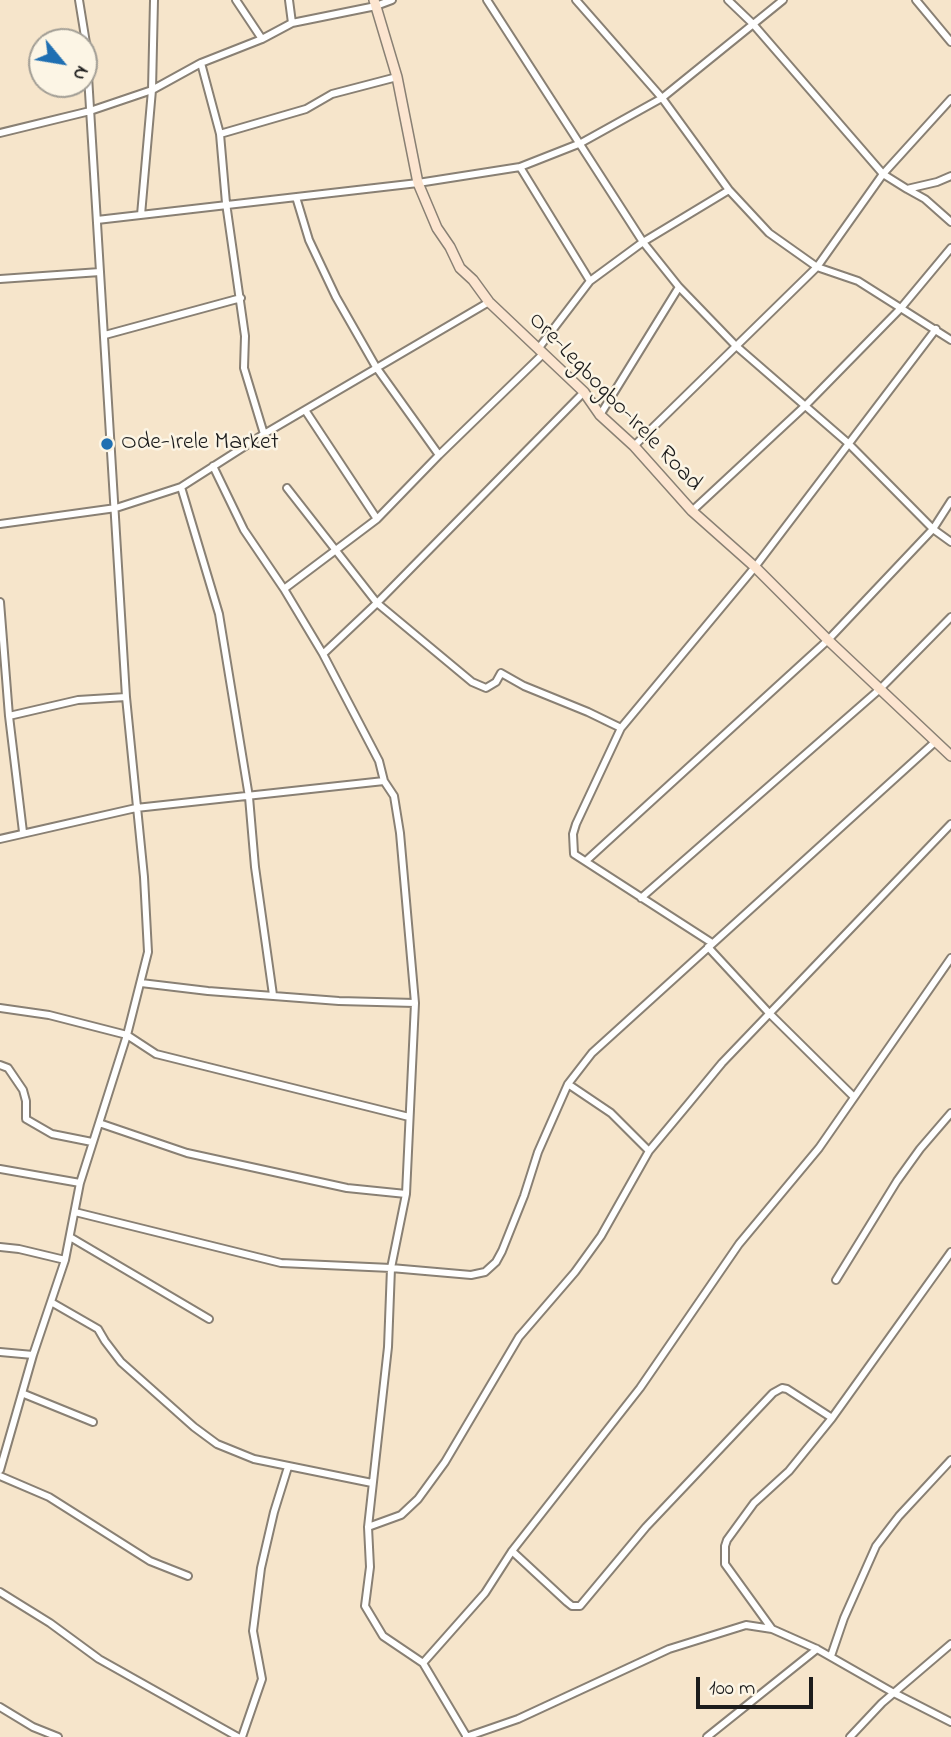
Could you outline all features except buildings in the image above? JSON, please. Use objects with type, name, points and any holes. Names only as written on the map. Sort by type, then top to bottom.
[{"type":"main road","name":"Ore-Legbogbo-Irele Road","points":[[375,3],[397,77],[418,183],[437,228],[454,258],[489,302],[584,392],[600,415],[634,446],[692,511],[755,567],[951,756]]},
{"type":"street","points":[[0,1470],[24,1394],[33,1355],[65,1260],[80,1183],[127,1035],[148,952],[144,877],[126,697],[86,43],[79,0]]},
{"type":"street","points":[[141,215],[152,90],[154,0]]},
{"type":"street","points":[[236,0],[262,39]]},
{"type":"street","points":[[289,0],[292,23]]},
{"type":"street","points":[[0,133],[90,111],[152,90],[201,63],[262,39],[292,23],[392,0]]},
{"type":"street","points":[[487,0],[643,242],[680,287],[735,345],[848,443],[933,529],[951,542]]},
{"type":"street","points":[[576,0],[663,98],[729,190],[769,233],[817,267],[858,281],[951,340]]},
{"type":"street","points":[[728,0],[753,24],[883,174],[925,199],[951,222]]},
{"type":"street","points":[[97,220],[226,203],[418,183],[520,167],[581,143],[663,98],[783,0]]},
{"type":"street","points":[[916,0],[951,42]]},
{"type":"street","points":[[201,63],[220,134],[226,203],[245,335],[244,369],[264,434]]},
{"type":"street","points":[[220,134],[306,109],[332,94],[397,77]]},
{"type":"street","points":[[634,446],[817,267],[883,174],[951,99]]},
{"type":"street","points":[[520,167],[590,281]]},
{"type":"street","points":[[907,189],[951,176]]},
{"type":"street","points":[[284,589],[338,551],[377,519],[540,351],[590,281],[643,242],[729,190]]},
{"type":"street","points":[[296,197],[309,240],[376,367],[439,455]]},
{"type":"street","points":[[692,511],[805,406],[901,308],[951,248]]},
{"type":"street","points":[[0,279],[100,272]]},
{"type":"street","points":[[600,415],[680,287]]},
{"type":"street","points":[[105,335],[241,298]]},
{"type":"street","points":[[0,524],[116,508],[181,487],[264,434],[489,302]]},
{"type":"street","points":[[855,1097],[769,1013],[710,945],[587,860],[574,854],[573,834],[621,728],[755,567],[936,329]]},
{"type":"street","points":[[323,654],[377,603],[584,392]]},
{"type":"street","points":[[305,410],[377,519]]},
{"type":"street","points":[[213,466],[244,530],[323,654],[379,761],[384,781],[394,796],[400,833],[415,1003],[406,1194],[391,1268],[388,1347],[368,1527],[370,1567],[365,1595],[367,1612],[383,1636],[423,1663],[467,1737],[518,1718],[669,1649],[746,1625],[772,1629],[817,1649],[951,1722]]},
{"type":"street","points":[[181,487],[219,614],[249,797],[273,995]]},
{"type":"street","points":[[287,488],[377,603],[481,687],[491,685],[501,673],[524,686],[621,728]]},
{"type":"street","points":[[587,860],[828,640],[933,529],[951,501]]},
{"type":"street","points":[[0,602],[2,662],[23,832]]},
{"type":"street","points":[[641,898],[880,689],[951,617]]},
{"type":"street","points":[[9,716],[78,700],[126,697]]},
{"type":"street","points":[[75,1212],[281,1263],[471,1275],[478,1275],[491,1268],[502,1251],[538,1152],[568,1084],[608,1036],[935,742]]},
{"type":"street","points":[[0,838],[136,808],[384,781]]},
{"type":"street","points":[[368,1527],[401,1515],[425,1490],[519,1337],[549,1305],[601,1236],[649,1151],[722,1063],[951,824]]},
{"type":"street","points":[[423,1663],[485,1593],[512,1551],[640,1388],[739,1244],[819,1148],[951,958]]},
{"type":"street","points":[[141,983],[339,1001],[415,1003]]},
{"type":"street","points":[[0,1008],[49,1015],[127,1035],[156,1054],[409,1116]]},
{"type":"street","points":[[0,1065],[8,1068],[23,1090],[26,1119],[52,1134],[92,1142]]},
{"type":"street","points":[[568,1084],[611,1113],[649,1151]]},
{"type":"street","points":[[836,1280],[897,1181],[920,1149],[951,1114]]},
{"type":"street","points":[[99,1123],[187,1153],[347,1188],[406,1194]]},
{"type":"street","points":[[0,1169],[80,1183]]},
{"type":"street","points":[[70,1237],[209,1319]]},
{"type":"street","points":[[0,1247],[65,1260]]},
{"type":"street","points":[[772,1629],[725,1564],[724,1546],[754,1503],[789,1471],[832,1418],[951,1252]]},
{"type":"street","points":[[51,1302],[99,1329],[121,1362],[217,1444],[254,1459],[372,1483]]},
{"type":"street","points":[[0,1352],[33,1355]]},
{"type":"street","points":[[512,1551],[567,1602],[572,1606],[580,1606],[646,1527],[773,1393],[782,1388],[787,1389],[832,1418]]},
{"type":"street","points":[[24,1394],[93,1422]]},
{"type":"street","points":[[0,1446],[9,1446]]},
{"type":"street","points":[[831,1656],[844,1618],[876,1546],[899,1516],[951,1461]]},
{"type":"street","points":[[0,1592],[50,1623],[99,1659],[240,1737],[262,1679],[253,1631],[261,1568],[288,1467]]},
{"type":"street","points":[[0,1476],[49,1497],[150,1561],[188,1576]]},
{"type":"street","points":[[850,1737],[894,1693],[951,1644]]},
{"type":"street","points":[[707,1737],[817,1649]]},
{"type":"street","points":[[0,1707],[33,1727],[58,1737]]},
{"type":"place","name":"Ode-Irele Market","points":[[107,444]]}]
